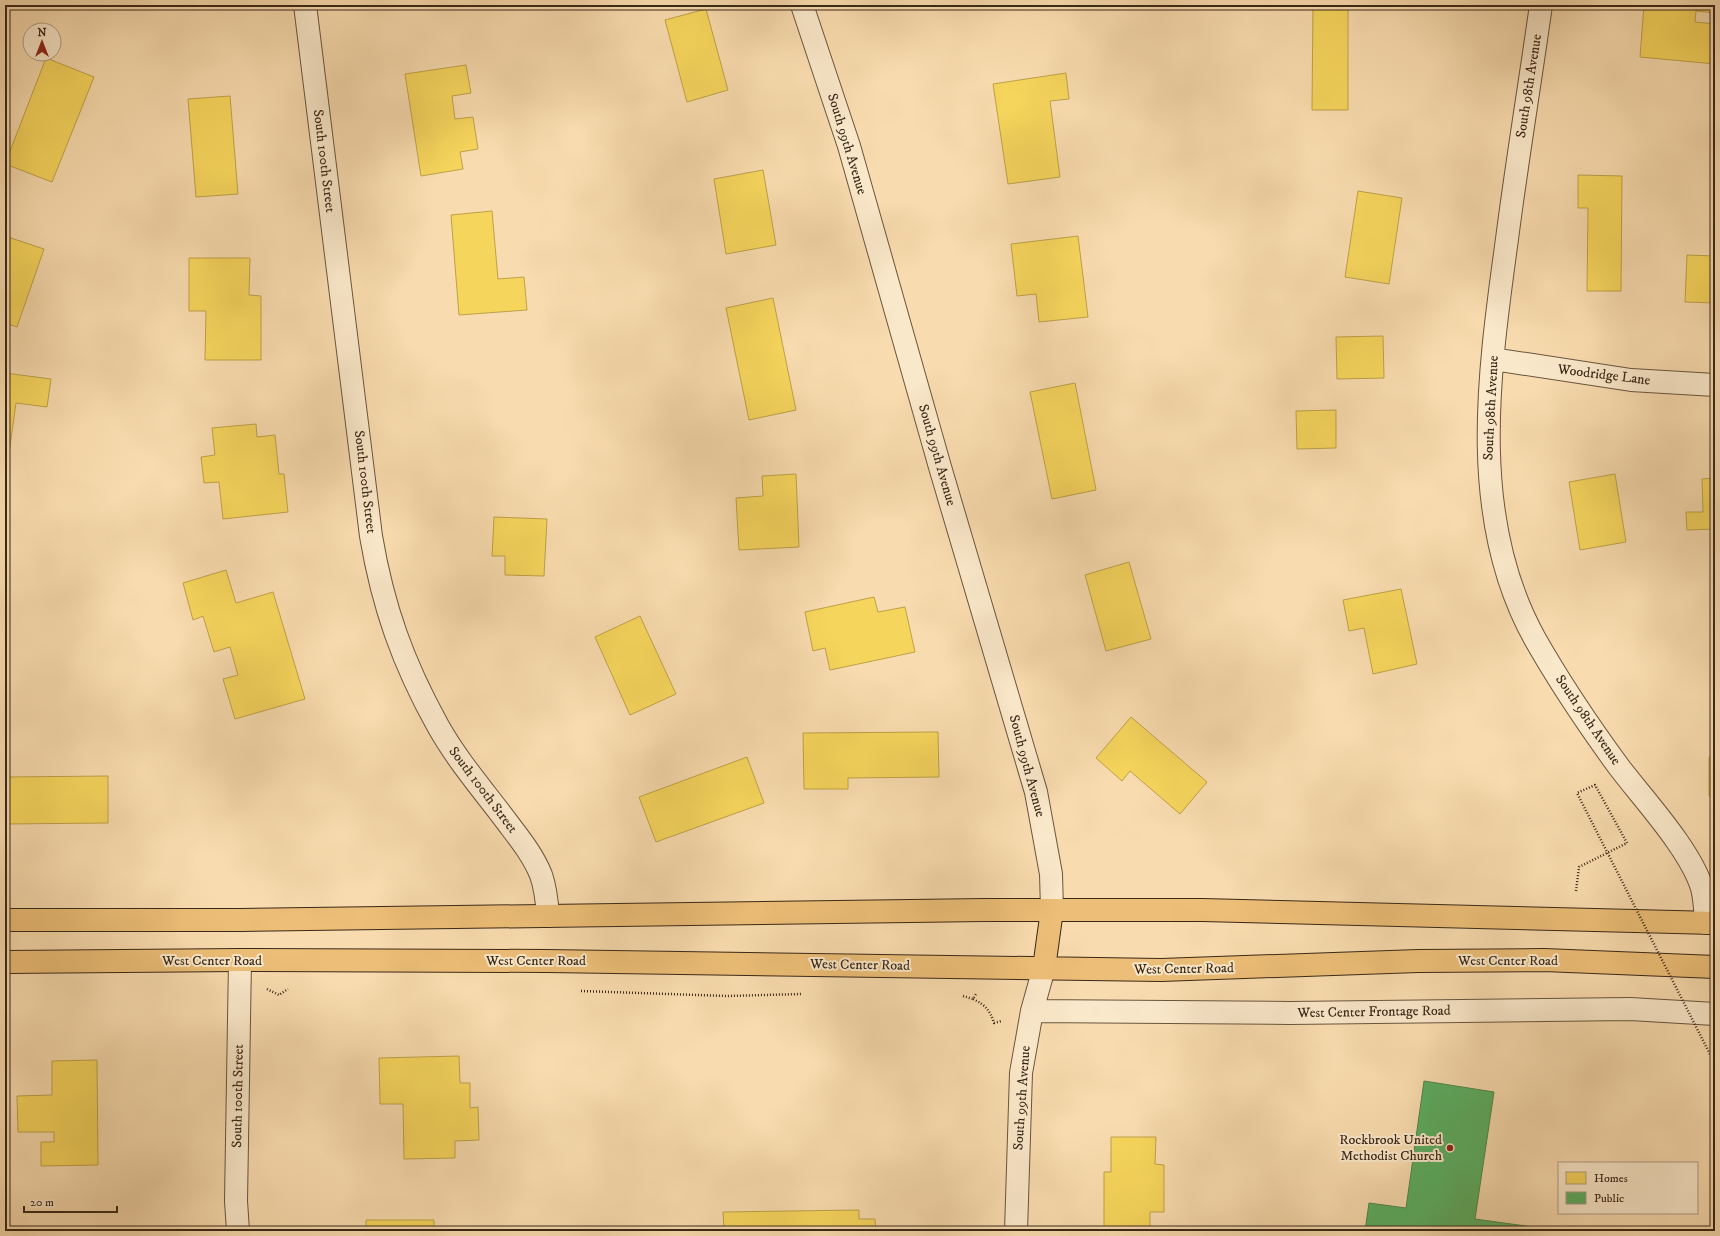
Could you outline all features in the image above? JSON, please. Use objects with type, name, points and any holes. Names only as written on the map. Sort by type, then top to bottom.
[{"type":"main road","points":[[1044,968],[1052,910]]},
{"type":"main road","points":[[5,920],[240,920],[1052,910],[1208,910],[1711,923]]},
{"type":"main road","name":"West Center Road","points":[[5,962],[240,960],[547,961],[1161,970],[1418,961],[1536,960],[1622,962],[1715,967]]},
{"type":"street","name":"South 100th Street","points":[[305,5],[371,536],[378,579],[386,610],[404,660],[438,726],[456,755],[528,850],[542,881],[547,897],[548,916]]},
{"type":"street","name":"South 99th Avenue","points":[[802,5],[849,146],[940,467],[1036,792],[1046,839],[1052,883],[1052,910]]},
{"type":"street","name":"South 98th Avenue","points":[[1541,5],[1507,237],[1493,359],[1487,437],[1489,482],[1499,542],[1514,593],[1534,637],[1567,692],[1618,765],[1672,836],[1693,868],[1702,890],[1711,923]]},
{"type":"street","name":"Woodridge Lane","points":[[1493,359],[1630,380],[1715,385]]},
{"type":"street","name":"South 100th Street","points":[[238,1231],[236,1201],[240,960]]},
{"type":"street","name":"South 99th Avenue","points":[[1016,1231],[1021,1073],[1032,1011],[1044,968]]},
{"type":"street","name":"West Center Frontage Road","points":[[1032,1011],[1290,1013],[1630,1009],[1715,1014]]},
{"type":"path","points":[[1576,890],[1580,867],[1627,843],[1595,785],[1577,794],[1715,1064]]},
{"type":"building: Homes","points":[[154,5],[173,5],[171,9]]},
{"type":"building: Homes","points":[[1313,5],[1348,5],[1348,110],[1312,110]]},
{"type":"building: Homes","points":[[1644,5],[1715,5],[1715,13],[1696,11],[1695,22],[1715,24],[1715,64],[1640,57]]},
{"type":"building: Homes","points":[[706,9],[728,90],[687,102],[665,20]]},
{"type":"building: Homes","points":[[44,62],[56,62],[94,77],[52,182],[5,164]]},
{"type":"building: Homes","points":[[466,65],[471,93],[452,96],[455,119],[473,117],[478,149],[460,152],[463,169],[421,176],[405,74]]},
{"type":"building: Homes","points":[[1066,73],[1069,99],[1050,101],[1060,177],[1008,184],[993,84]]},
{"type":"building: Homes","points":[[230,96],[238,194],[196,197],[188,99]]},
{"type":"building: Homes","points":[[763,170],[776,245],[726,254],[714,179]]},
{"type":"building: Homes","points":[[1578,175],[1622,176],[1621,291],[1587,291],[1588,208],[1578,208]]},
{"type":"building: Homes","points":[[1358,191],[1402,198],[1389,284],[1345,277]]},
{"type":"building: Homes","points":[[492,211],[498,279],[524,277],[527,310],[459,315],[451,215]]},
{"type":"building: Homes","points":[[5,236],[44,249],[17,327],[5,323]]},
{"type":"building: Homes","points":[[1078,236],[1088,317],[1039,322],[1036,294],[1017,296],[1011,244]]},
{"type":"building: Homes","points":[[1687,255],[1715,256],[1715,303],[1685,302]]},
{"type":"building: Homes","points":[[189,258],[250,258],[249,295],[261,296],[261,360],[205,360],[206,311],[189,311]]},
{"type":"building: Homes","points":[[773,298],[796,410],[749,420],[726,308]]},
{"type":"building: Homes","points":[[1383,336],[1384,378],[1337,379],[1336,337]]},
{"type":"building: Homes","points":[[5,373],[51,379],[47,407],[16,403],[8,460],[5,459]]},
{"type":"building: Homes","points":[[1075,383],[1096,490],[1052,499],[1030,392]]},
{"type":"building: Homes","points":[[1336,410],[1336,448],[1297,449],[1296,411]]},
{"type":"building: Homes","points":[[256,424],[257,437],[275,435],[279,474],[284,474],[288,512],[223,519],[219,482],[204,483],[201,457],[215,455],[212,428]]},
{"type":"building: Homes","points":[[796,474],[799,547],[739,550],[736,498],[763,496],[762,476]]},
{"type":"building: Homes","points":[[1615,474],[1626,542],[1580,550],[1569,482]]},
{"type":"building: Homes","points":[[1715,478],[1715,529],[1687,530],[1686,512],[1703,512],[1702,479]]},
{"type":"building: Homes","points":[[494,517],[547,519],[544,576],[505,575],[505,556],[492,556]]},
{"type":"building: Homes","points":[[1129,562],[1151,639],[1106,651],[1085,575]]},
{"type":"building: Homes","points":[[226,570],[236,603],[273,592],[305,699],[235,719],[223,679],[238,675],[230,647],[214,652],[203,616],[193,620],[183,583]]},
{"type":"building: Homes","points":[[1401,589],[1417,664],[1373,674],[1364,628],[1349,631],[1343,600]]},
{"type":"building: Homes","points":[[874,597],[878,612],[905,607],[915,652],[830,670],[825,648],[813,651],[805,612]]},
{"type":"building: Homes","points":[[640,616],[676,694],[630,715],[595,637]]},
{"type":"building: Homes","points":[[1131,717],[1207,782],[1180,814],[1130,771],[1122,781],[1096,758]]},
{"type":"building: Homes","points":[[938,732],[939,777],[848,778],[848,789],[804,789],[803,733]]},
{"type":"building: Homes","points":[[747,757],[764,803],[656,842],[639,797]]},
{"type":"building: Homes","points":[[1709,757],[1715,757],[1715,796],[1709,796]]},
{"type":"building: Homes","points":[[108,776],[108,823],[5,824],[5,777]]},
{"type":"building: Homes","points":[[459,1056],[460,1083],[470,1083],[470,1108],[478,1107],[479,1140],[455,1141],[455,1158],[404,1159],[403,1104],[380,1104],[379,1058]]},
{"type":"building: Homes","points":[[97,1060],[98,1165],[41,1166],[41,1142],[54,1142],[54,1132],[18,1132],[17,1096],[52,1095],[52,1061]]},
{"type":"building: Homes","points":[[1111,1137],[1156,1137],[1155,1164],[1164,1165],[1164,1212],[1150,1212],[1150,1231],[1104,1231],[1104,1172],[1111,1172]]},
{"type":"building: Homes","points":[[859,1210],[859,1219],[875,1219],[876,1231],[724,1231],[723,1212]]},
{"type":"building: Homes","points":[[366,1220],[434,1220],[434,1231],[366,1231]]},
{"type":"building: Public","name":"Rockbrook United Methodist Church","points":[[1424,1081],[1494,1092],[1475,1219],[1562,1231],[1365,1231],[1369,1203],[1406,1208]]},
{"type":"place","name":"Rockbrook United Methodist Church","points":[[1450,1148]]}]
